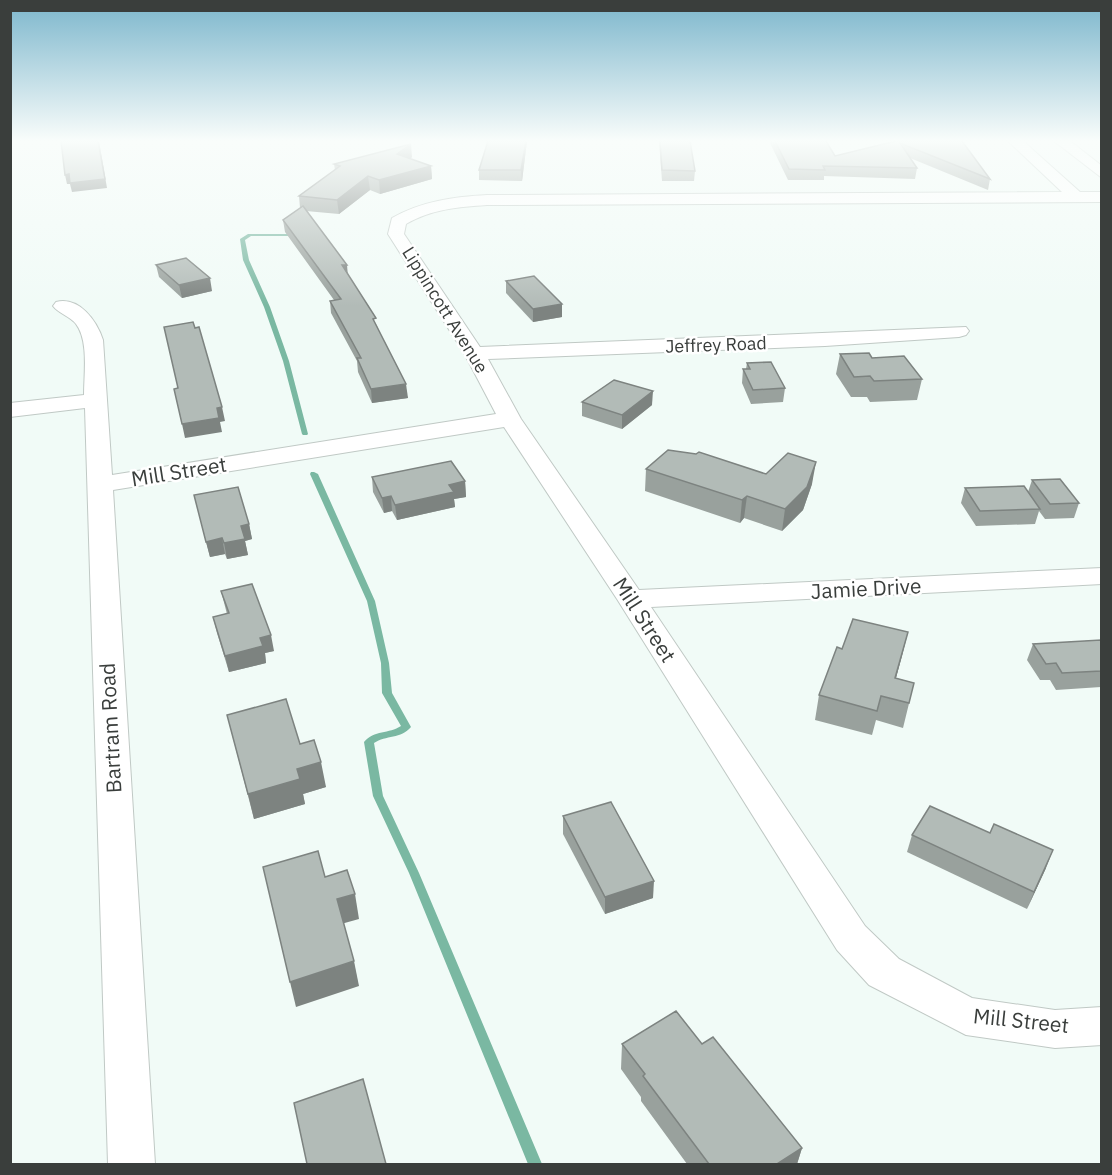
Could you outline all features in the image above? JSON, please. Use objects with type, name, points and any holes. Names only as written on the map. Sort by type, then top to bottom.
[{"type":"street","name":"Lippincott Avenue","points":[[510,419],[474,353],[396,234],[398,222],[416,210],[447,202],[486,200],[1101,196]]},
{"type":"street","name":"Bartram Road","points":[[63,306],[80,315],[90,330],[131,1164]]},
{"type":"street","name":"Jeffrey Road","points":[[474,353],[825,340],[959,331]]},
{"type":"street","points":[[10,410],[95,400]]},
{"type":"street","name":"Mill Street","points":[[99,485],[510,419],[631,599],[851,938],[884,972],[966,1016],[1056,1029],[1101,1026]]},
{"type":"street","name":"Jamie Drive","points":[[631,599],[1101,576]]},
{"type":"building","points":[[299,196],[342,196],[337,200]]},
{"type":"building","points":[[303,206],[347,265],[342,265],[376,318],[373,319],[406,384],[371,389],[357,358],[361,358],[330,301],[341,299],[283,220]]},
{"type":"building","points":[[186,258],[210,278],[179,285],[156,265]]},
{"type":"building","points":[[534,276],[562,304],[533,309],[506,281]]},
{"type":"building","points":[[193,322],[195,328],[199,327],[222,407],[217,408],[219,418],[182,424],[174,389],[178,388],[164,327]]},
{"type":"building","points":[[869,353],[872,358],[904,356],[922,379],[874,381],[870,376],[854,377],[840,354]]},
{"type":"building","points":[[771,362],[785,388],[753,390],[743,369],[750,369],[747,363]]},
{"type":"building","points":[[614,380],[653,391],[622,415],[582,402]]},
{"type":"building","points":[[668,450],[696,454],[699,452],[766,474],[788,453],[816,462],[807,487],[785,509],[747,496],[742,500],[646,469]]},
{"type":"building","points":[[451,461],[465,481],[449,485],[454,492],[395,505],[391,496],[382,498],[372,477]]},
{"type":"building","points":[[1060,479],[1079,503],[1050,504],[1032,480]]},
{"type":"building","points":[[1024,486],[1040,509],[980,511],[965,488]]},
{"type":"building","points":[[238,487],[249,524],[241,526],[245,539],[224,543],[222,538],[206,542],[194,495]]},
{"type":"building","points":[[252,584],[271,635],[260,638],[263,646],[225,656],[213,617],[229,613],[221,591]]},
{"type":"building","points":[[853,619],[908,632],[895,678],[914,683],[909,703],[881,696],[877,711],[819,695],[837,647],[842,649]]},
{"type":"building","points":[[1101,640],[1101,671],[1062,673],[1056,663],[1046,664],[1033,644]]},
{"type":"building","points":[[286,699],[300,744],[314,740],[321,762],[297,769],[300,779],[248,794],[227,715]]},
{"type":"building","points":[[611,802],[654,881],[605,897],[563,816]]},
{"type":"building","points":[[930,806],[990,833],[994,824],[1053,850],[1034,892],[912,835]]},
{"type":"building","points":[[318,851],[325,877],[347,870],[355,894],[337,899],[354,961],[290,982],[263,867]]},
{"type":"building","points":[[676,1011],[702,1044],[713,1037],[802,1148],[777,1164],[709,1164],[622,1044]]},
{"type":"building","points":[[363,1079],[386,1164],[307,1164],[294,1103]]},
{"type":"waterway","points":[[298,235],[250,235],[242,239],[246,260],[267,307],[286,361],[305,434]]},
{"type":"waterway","points":[[314,474],[371,601],[385,663],[387,693],[406,727],[398,732],[373,738],[369,742],[378,796],[414,873],[535,1164]]}]
